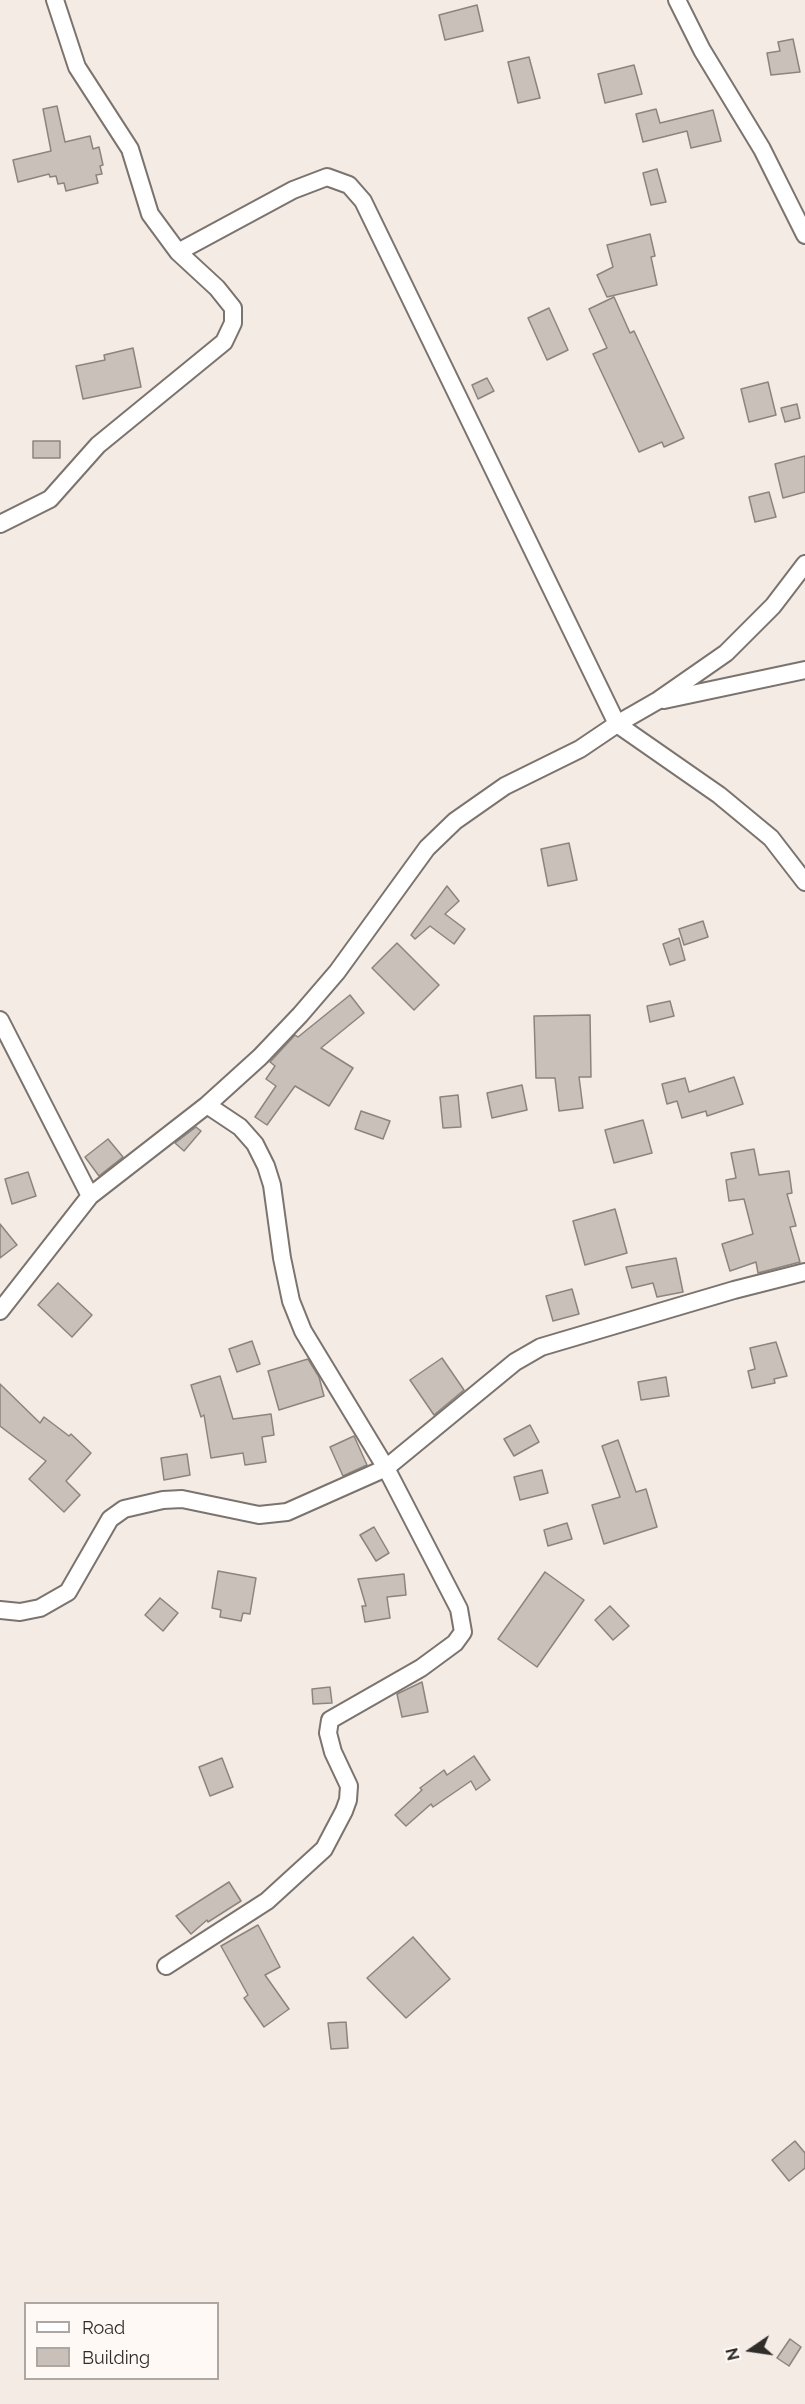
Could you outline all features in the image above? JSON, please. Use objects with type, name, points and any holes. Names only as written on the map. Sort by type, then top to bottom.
[{"type":"street","points":[[0,524],[50,499],[98,446],[224,342],[233,323],[233,308],[217,288],[178,252],[150,214],[130,149],[77,67],[55,0]]},
{"type":"street","points":[[677,0],[702,50],[762,148],[805,235]]},
{"type":"street","points":[[178,252],[293,190],[327,177],[339,180],[353,189],[369,212],[616,724],[719,795],[763,831],[805,882]]},
{"type":"street","points":[[0,1311],[90,1196],[207,1105],[300,1016],[337,972],[427,848],[455,821],[505,786],[580,748],[657,701],[726,653],[773,606],[805,564]]},
{"type":"street","points":[[657,701],[805,670]]},
{"type":"street","points":[[0,1020],[90,1196]]},
{"type":"street","points":[[166,1966],[267,1901],[324,1849],[344,1811],[349,1793],[349,1786],[333,1752],[328,1733],[330,1720],[421,1668],[455,1643],[463,1632],[459,1609],[386,1468],[303,1331],[289,1290],[272,1185],[266,1166],[255,1144],[240,1127],[207,1105]]},
{"type":"street","points":[[0,1610],[20,1612],[40,1608],[68,1592],[110,1519],[124,1509],[163,1500],[182,1499],[259,1515],[287,1512],[386,1468],[515,1362],[541,1347],[735,1290],[805,1272]]},
{"type":"building","points":[[477,5],[483,31],[445,40],[439,15]]},
{"type":"building","points":[[793,39],[800,72],[771,75],[767,53],[780,51],[778,42]]},
{"type":"building","points":[[529,57],[540,98],[518,103],[508,62]]},
{"type":"building","points":[[634,65],[642,94],[605,103],[598,74]]},
{"type":"building","points":[[57,106],[65,142],[90,136],[93,149],[99,147],[103,165],[100,166],[102,174],[96,175],[98,183],[66,191],[64,183],[58,184],[56,176],[50,177],[49,174],[18,182],[13,160],[51,151],[43,109]]},
{"type":"building","points":[[656,109],[660,123],[713,110],[721,141],[691,148],[687,131],[643,142],[636,114]]},
{"type":"building","points":[[657,169],[666,202],[651,205],[643,173]]},
{"type":"building","points":[[650,234],[655,256],[651,257],[657,285],[607,297],[597,275],[613,267],[607,245]]},
{"type":"building","points":[[614,297],[630,333],[634,331],[684,438],[664,447],[662,442],[639,452],[593,354],[607,348],[589,309]]},
{"type":"building","points":[[549,308],[568,350],[547,360],[528,318]]},
{"type":"building","points":[[133,348],[141,387],[83,399],[76,366],[105,360],[104,355]]},
{"type":"building","points":[[487,378],[494,391],[478,399],[472,385]]},
{"type":"building","points":[[768,382],[776,415],[749,422],[741,389]]},
{"type":"building","points":[[797,404],[800,418],[785,422],[781,408]]},
{"type":"building","points":[[33,441],[60,441],[60,458],[33,458]]},
{"type":"building","points":[[805,456],[805,492],[783,498],[775,464]]},
{"type":"building","points":[[769,492],[776,517],[755,522],[749,497]]},
{"type":"building","points":[[569,843],[577,880],[548,886],[541,849]]},
{"type":"building","points":[[447,886],[459,901],[445,914],[465,929],[454,944],[430,926],[415,939],[411,935]]},
{"type":"building","points":[[703,921],[708,937],[684,945],[679,929]]},
{"type":"building","points":[[679,938],[685,960],[670,965],[663,944]]},
{"type":"building","points":[[397,943],[439,985],[414,1010],[372,968]]},
{"type":"building","points":[[350,995],[364,1013],[321,1048],[353,1068],[329,1106],[295,1086],[267,1125],[255,1117],[276,1086],[266,1079],[275,1066],[270,1062],[295,1035],[298,1037]]},
{"type":"building","points":[[670,1001],[674,1016],[650,1022],[647,1006]]},
{"type":"building","points":[[590,1015],[591,1077],[579,1077],[583,1108],[559,1111],[555,1078],[536,1078],[534,1016]]},
{"type":"building","points":[[734,1077],[743,1104],[707,1116],[706,1111],[682,1118],[677,1101],[667,1104],[662,1084],[685,1078],[689,1092]]},
{"type":"building","points":[[522,1085],[527,1110],[492,1118],[487,1093]]},
{"type":"building","points":[[458,1095],[461,1127],[443,1128],[440,1097]]},
{"type":"building","points":[[361,1111],[390,1121],[383,1139],[355,1129]]},
{"type":"building","points":[[643,1120],[652,1153],[614,1163],[605,1130]]},
{"type":"building","points":[[196,1127],[201,1131],[184,1151],[175,1143]]},
{"type":"building","points":[[108,1139],[123,1157],[99,1176],[85,1157]]},
{"type":"building","points":[[754,1149],[759,1175],[789,1171],[792,1193],[787,1194],[796,1226],[790,1227],[800,1262],[758,1273],[756,1262],[730,1271],[722,1244],[753,1234],[744,1199],[729,1201],[726,1180],[736,1178],[731,1153]]},
{"type":"building","points":[[28,1172],[36,1196],[12,1204],[5,1179]]},
{"type":"building","points":[[615,1209],[627,1253],[585,1265],[573,1221]]},
{"type":"building","points":[[0,1224],[17,1245],[0,1258]]},
{"type":"building","points":[[676,1258],[683,1292],[657,1297],[653,1283],[632,1288],[626,1267]]},
{"type":"building","points":[[58,1283],[92,1315],[72,1337],[38,1305]]},
{"type":"building","points":[[572,1289],[579,1314],[553,1321],[546,1296]]},
{"type":"building","points":[[252,1341],[260,1364],[237,1372],[229,1349]]},
{"type":"building","points":[[776,1342],[787,1376],[774,1379],[775,1383],[752,1388],[748,1371],[755,1369],[750,1348]]},
{"type":"building","points":[[442,1358],[464,1390],[434,1415],[410,1380]]},
{"type":"building","points":[[308,1359],[319,1377],[324,1396],[279,1410],[268,1371]]},
{"type":"building","points":[[220,1376],[233,1419],[271,1414],[274,1435],[262,1437],[266,1462],[245,1465],[243,1453],[211,1458],[204,1415],[201,1417],[191,1385]]},
{"type":"building","points":[[666,1377],[669,1396],[641,1400],[638,1382]]},
{"type":"building","points":[[0,1384],[40,1423],[44,1417],[69,1436],[71,1434],[91,1453],[66,1481],[80,1495],[64,1512],[29,1479],[46,1461],[0,1426]]},
{"type":"building","points":[[530,1425],[539,1442],[514,1456],[504,1439]]},
{"type":"building","points":[[354,1436],[367,1465],[343,1476],[330,1447]]},
{"type":"building","points":[[618,1440],[636,1492],[646,1489],[657,1527],[604,1544],[592,1505],[620,1497],[602,1446]]},
{"type":"building","points":[[187,1454],[190,1475],[164,1480],[161,1458]]},
{"type":"building","points":[[542,1470],[548,1493],[520,1500],[514,1477]]},
{"type":"building","points":[[567,1523],[572,1539],[548,1546],[544,1530]]},
{"type":"building","points":[[374,1527],[389,1553],[376,1561],[360,1535]]},
{"type":"building","points":[[218,1571],[256,1578],[250,1614],[243,1613],[241,1621],[220,1617],[221,1610],[212,1608]]},
{"type":"building","points":[[545,1572],[584,1600],[537,1667],[498,1639]]},
{"type":"building","points":[[404,1574],[406,1595],[387,1597],[390,1618],[365,1622],[362,1606],[366,1606],[358,1579]]},
{"type":"building","points":[[160,1598],[178,1613],[163,1631],[145,1615]]},
{"type":"building","points":[[610,1606],[629,1626],[613,1640],[595,1620]]},
{"type":"building","points":[[422,1682],[428,1712],[402,1717],[397,1694]]},
{"type":"building","points":[[330,1687],[332,1703],[313,1704],[312,1689]]},
{"type":"building","points":[[474,1756],[490,1780],[476,1790],[471,1781],[433,1807],[431,1804],[406,1826],[395,1815],[422,1790],[420,1788],[444,1770],[447,1775]]},
{"type":"building","points":[[222,1758],[233,1787],[210,1796],[199,1767]]},
{"type":"building","points":[[229,1882],[241,1901],[208,1922],[207,1920],[191,1934],[176,1916]]},
{"type":"building","points":[[258,1925],[280,1967],[265,1975],[289,2009],[264,2027],[244,1998],[248,1995],[221,1946]]},
{"type":"building","points":[[413,1937],[450,1979],[406,2018],[367,1978]]},
{"type":"building","points":[[346,2022],[348,2048],[331,2049],[328,2023]]},
{"type":"building","points":[[795,2141],[805,2153],[805,2168],[789,2181],[772,2160]]},
{"type":"building","points":[[790,2339],[801,2347],[789,2366],[777,2358]]}]
